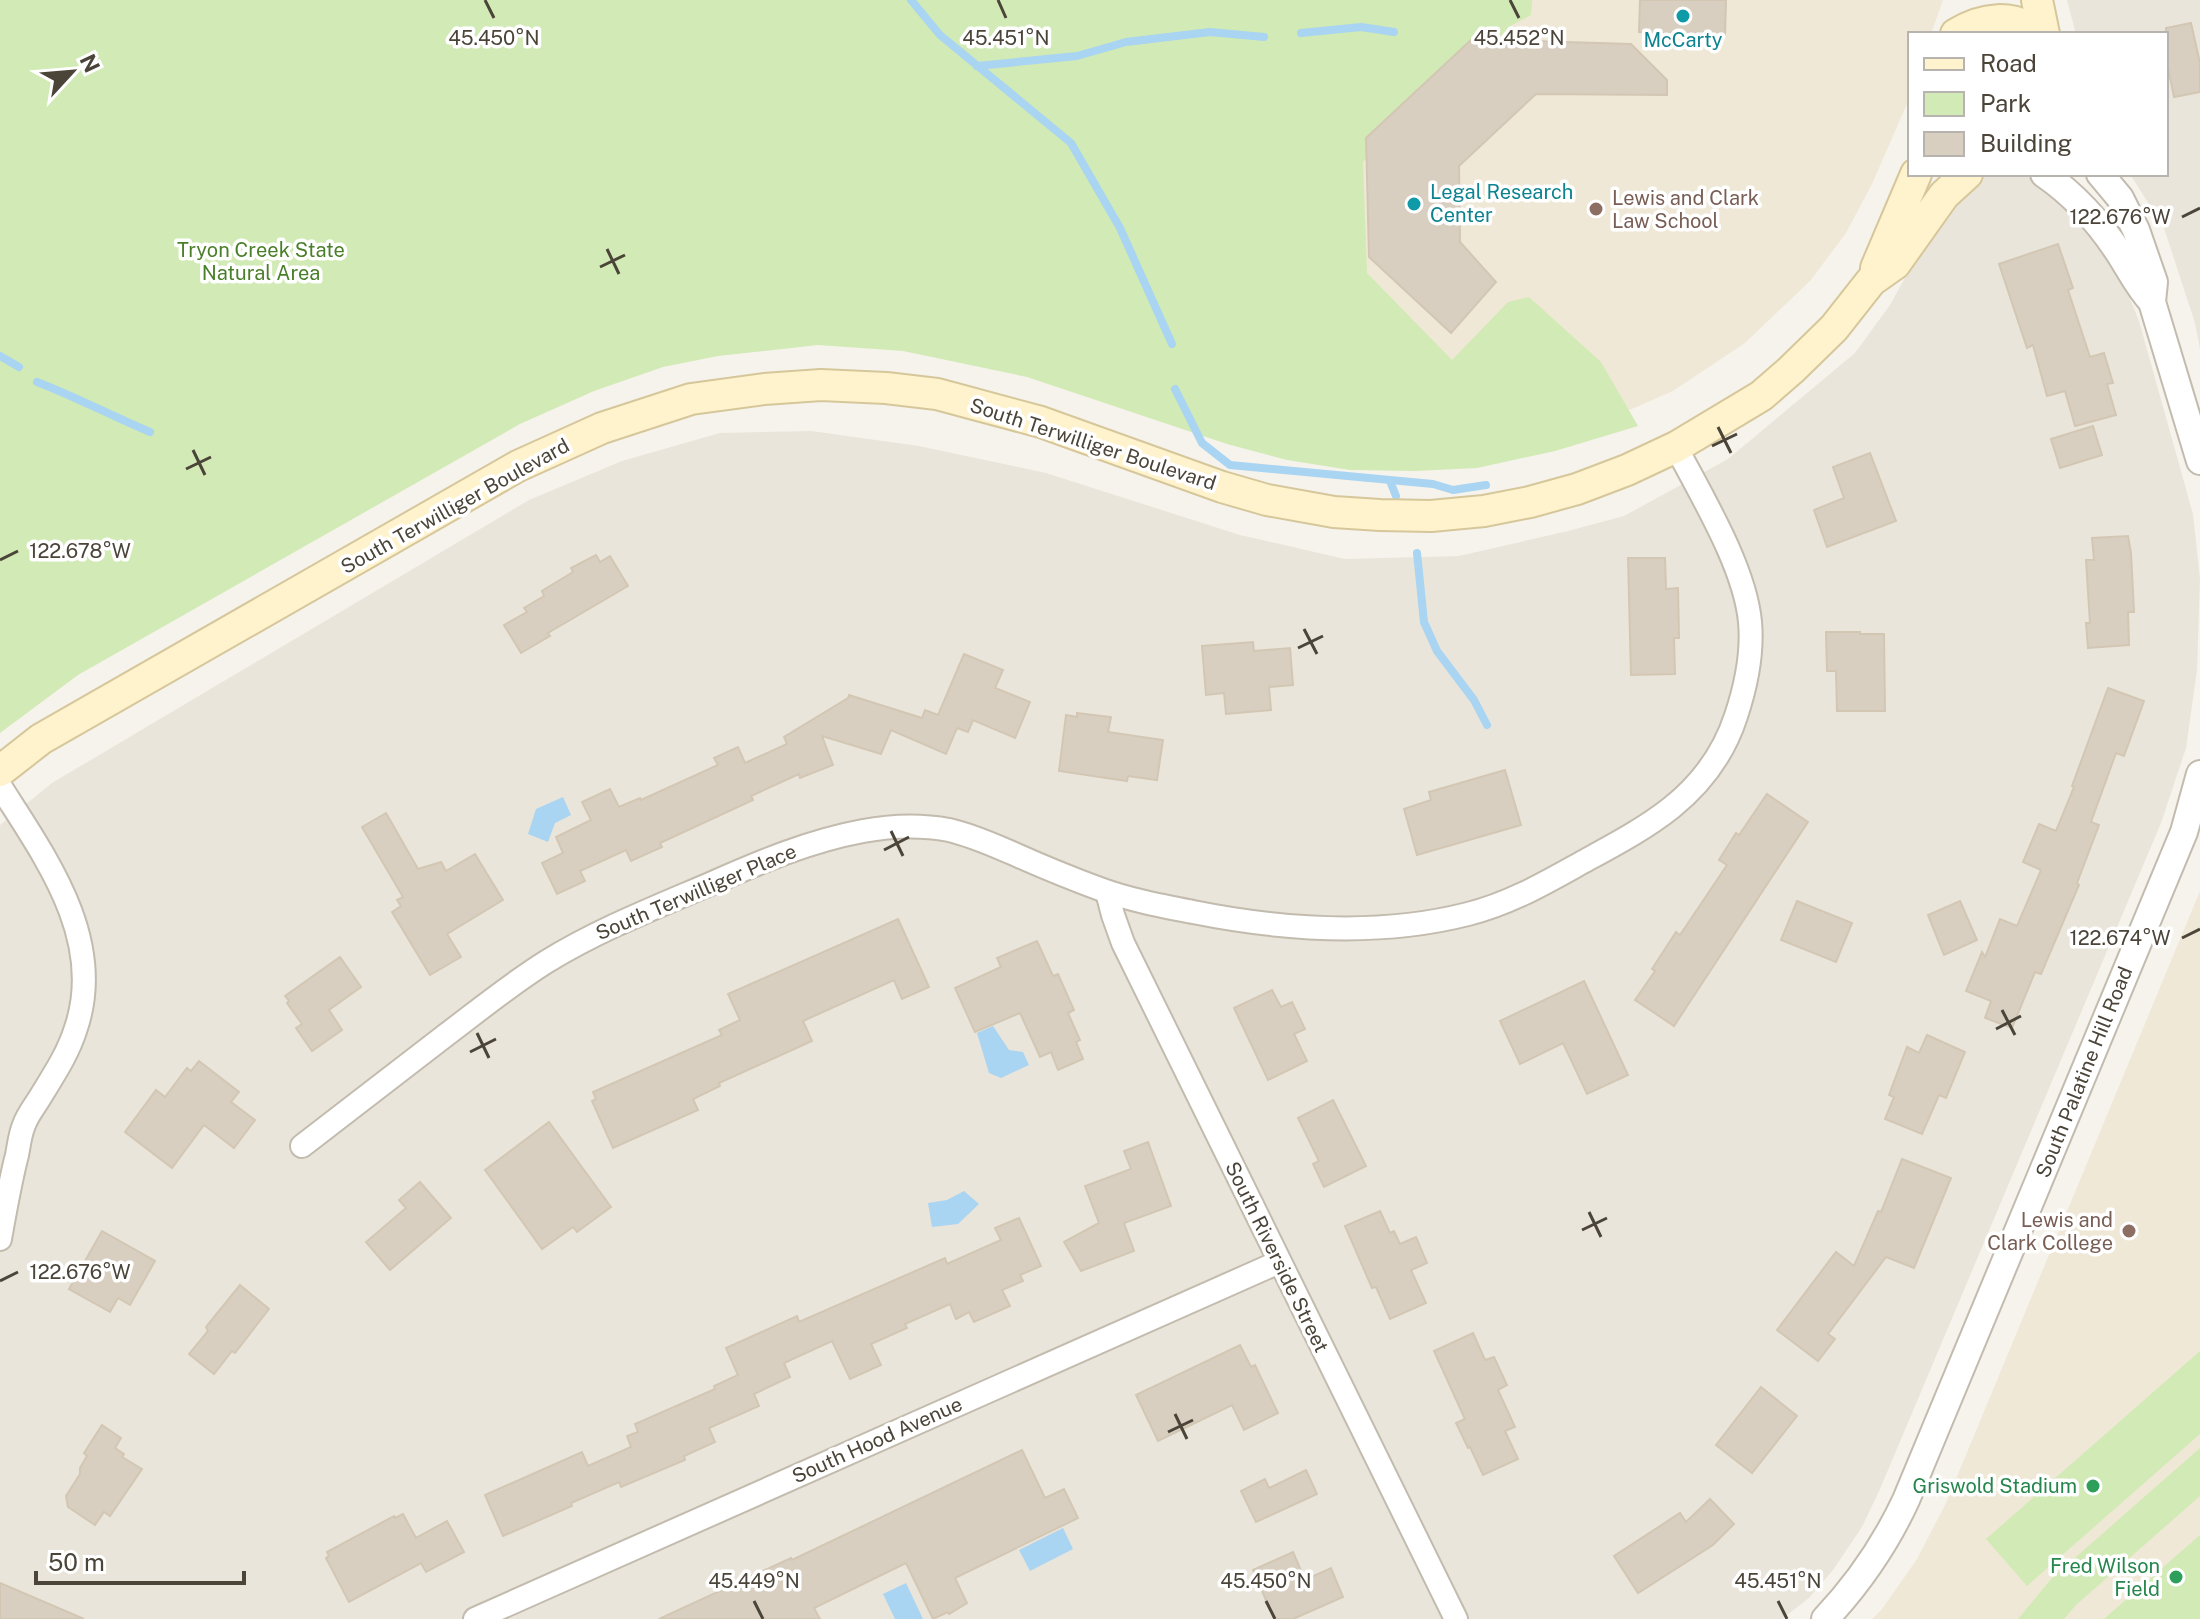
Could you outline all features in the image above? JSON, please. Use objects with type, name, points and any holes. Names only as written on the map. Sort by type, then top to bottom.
[{"type":"main road","points":[[2037,0],[2044,32]]},
{"type":"main road","points":[[1970,20],[2018,22],[2035,32]]},
{"type":"main road","name":"South Terwilliger Boulevard","points":[[0,771],[41,739],[518,466],[602,428],[691,399],[821,385],[937,394],[1041,422],[1151,463],[1267,500],[1334,512],[1431,516],[1484,511],[1577,489],[1676,447],[1722,421],[1771,387],[1834,328],[1871,281],[1915,176]]},
{"type":"main road","name":"South Terwilliger Boulevard","points":[[1871,281],[1895,264],[1944,195],[1965,176]]},
{"type":"street","points":[[2046,176],[2079,202],[2106,235],[2137,286],[2152,302]]},
{"type":"street","points":[[2102,176],[2120,198],[2136,230],[2154,282],[2152,302],[2200,461]]},
{"type":"street","name":"South Terwilliger Place","points":[[302,1146],[482,1007],[569,949],[634,916],[771,857],[865,830],[949,830],[1107,892],[1154,905],[1251,922],[1350,929],[1414,924],[1471,914],[1539,886],[1635,833],[1685,797],[1723,746],[1744,691],[1750,648],[1747,604],[1739,577],[1676,447]]},
{"type":"street","name":"South Palatine Hill Road","points":[[1825,1619],[1865,1573],[1890,1535],[1906,1500],[2184,832],[2200,774]]},
{"type":"street","points":[[0,786],[52,868],[78,934],[83,966],[77,1026],[62,1063],[24,1124],[0,1239]]},
{"type":"street","name":"South Riverside Street","points":[[1107,892],[1123,943],[1456,1619]]},
{"type":"street","name":"South Hood Avenue","points":[[475,1619],[1279,1262]]},
{"type":"shaded area","name":"Lewis and Clark Law School","points":[[1333,0],[1943,0],[1932,32],[1908,32],[1908,102],[1872,184],[1846,233],[1810,281],[1745,343],[1673,391],[1554,443],[1362,464]]},
{"type":"shaded area","points":[[2067,0],[2200,0],[2200,349],[2195,323],[2164,228],[2131,176],[2168,176],[2168,32],[2075,32]]},
{"type":"shaded area","points":[[1983,176],[2026,176],[2045,187],[2107,251],[2124,284],[2139,321],[2193,514],[2200,579],[2197,670],[2186,748],[2161,823],[1880,1489],[1862,1527],[1833,1570],[1809,1598],[1782,1619],[0,1619],[0,825],[52,783],[529,500],[622,461],[720,433],[811,431],[919,446],[1046,473],[1240,535],[1345,559],[1459,556],[1624,516],[1728,459],[1855,353],[1890,305],[1923,245],[1965,190]]},
{"type":"shaded area","name":"Lewis and Clark College","points":[[2200,891],[2200,1619],[1872,1619],[1917,1559],[1946,1503]]},
{"type":"green space","name":"Tryon Creek State Natural Area","points":[[0,0],[1532,0],[1531,15],[1512,25],[1363,162],[1367,273],[1452,360],[1508,302],[1529,297],[1601,362],[1638,426],[1555,451],[1477,468],[1350,470],[1287,460],[1227,444],[1027,377],[903,351],[818,345],[718,356],[663,367],[594,391],[520,424],[78,675],[0,733]]},
{"type":"green space","name":"Griswold Stadium","points":[[2200,1351],[2200,1434],[2027,1586],[1986,1539]]},
{"type":"green space","points":[[2200,1448],[2200,1496],[2064,1619],[2018,1619],[2052,1578]]},
{"type":"green space","name":"Fred Wilson Field","points":[[2200,1535],[2200,1619],[2104,1619]]},
{"type":"water","points":[[563,797],[571,815],[555,823],[548,842],[528,834],[536,809]]},
{"type":"water","points":[[993,1026],[1009,1050],[1023,1052],[1029,1065],[1001,1078],[989,1073],[977,1033]]},
{"type":"water","points":[[964,1191],[979,1204],[958,1224],[932,1227],[928,1203],[947,1200]]},
{"type":"water","points":[[1063,1528],[1073,1549],[1030,1571],[1019,1550]]},
{"type":"water","points":[[906,1583],[923,1619],[895,1619],[883,1594]]},
{"type":"building","name":"McCarty","points":[[1640,0],[1726,0],[1725,35],[1639,32]]},
{"type":"building","points":[[2191,23],[2200,63],[2200,92],[2174,97],[2168,68],[2166,28]]},
{"type":"building","name":"Legal Research Center","points":[[1472,39],[1631,44],[1667,80],[1667,95],[1536,94],[1459,166],[1460,242],[1496,282],[1451,333],[1369,257],[1366,138]]},
{"type":"building","points":[[2058,244],[2073,288],[2068,290],[2090,357],[2104,353],[2113,383],[2107,384],[2116,415],[2075,426],[2065,391],[2047,396],[2033,345],[2027,348],[1999,264]]},
{"type":"building","points":[[2093,426],[2102,455],[2060,468],[2051,439]]},
{"type":"building","points":[[1870,453],[1896,521],[1827,547],[1814,510],[1844,498],[1833,467]]},
{"type":"building","points":[[2128,536],[2134,612],[2128,612],[2129,645],[2088,648],[2086,623],[2090,623],[2086,560],[2094,560],[2092,538]]},
{"type":"building","points":[[596,555],[600,562],[610,556],[628,586],[548,633],[550,636],[521,653],[504,625],[527,612],[524,608],[544,596],[542,591],[573,572],[571,568]]},
{"type":"building","points":[[1628,558],[1665,558],[1666,589],[1678,588],[1679,638],[1674,638],[1675,674],[1631,675]]},
{"type":"building","points":[[1826,632],[1884,634],[1885,711],[1837,711],[1836,671],[1827,671]]},
{"type":"building","points":[[1253,642],[1254,651],[1290,648],[1293,685],[1269,687],[1271,710],[1226,714],[1224,693],[1206,695],[1202,646]]},
{"type":"building","points":[[964,654],[1003,670],[995,688],[1030,702],[1015,738],[973,720],[968,732],[957,728],[946,754],[891,730],[881,754],[822,736],[833,765],[800,778],[799,774],[751,796],[753,800],[660,843],[662,847],[631,861],[626,850],[580,871],[585,881],[557,894],[542,863],[563,853],[556,837],[591,820],[582,802],[610,789],[619,807],[641,800],[718,765],[714,758],[738,747],[745,763],[787,744],[784,737],[849,695],[922,718],[925,710],[938,715]]},
{"type":"building","points":[[2108,688],[2144,701],[2124,756],[2116,753],[2091,822],[2099,825],[2077,883],[2079,885],[2041,974],[2035,972],[2012,1028],[1985,1018],[1991,1001],[1966,991],[1982,952],[1985,957],[2000,919],[2017,926],[2041,870],[2023,862],[2039,824],[2056,831]]},
{"type":"building","points":[[1077,713],[1111,717],[1108,732],[1163,740],[1157,780],[1128,776],[1127,781],[1059,771],[1066,715],[1077,717]]},
{"type":"building","points":[[1505,770],[1521,825],[1417,855],[1404,809],[1431,800],[1429,792]]},
{"type":"building","points":[[1767,794],[1808,822],[1674,1026],[1635,1000],[1676,932],[1680,935],[1727,865],[1719,860],[1736,833],[1739,835]]},
{"type":"building","points":[[386,813],[418,869],[441,862],[446,871],[475,854],[503,900],[447,934],[461,957],[430,975],[392,912],[401,906],[397,900],[403,897],[362,827]]},
{"type":"building","points":[[1797,901],[1852,923],[1836,962],[1781,940]]},
{"type":"building","points":[[1960,901],[1977,940],[1944,955],[1928,915]]},
{"type":"building","points":[[898,919],[929,987],[902,999],[894,980],[803,1021],[812,1041],[719,1083],[720,1086],[693,1099],[698,1110],[613,1148],[592,1101],[596,1099],[593,1092],[722,1035],[719,1030],[740,1020],[728,994]]},
{"type":"building","points":[[1037,941],[1053,976],[1058,974],[1074,1010],[1068,1013],[1080,1040],[1076,1042],[1083,1059],[1058,1070],[1051,1052],[1040,1057],[1020,1013],[975,1032],[955,988],[1001,967],[997,958]]},
{"type":"building","points":[[340,957],[361,987],[329,1010],[342,1030],[312,1051],[296,1028],[302,1024],[285,996]]},
{"type":"building","points":[[1584,981],[1628,1075],[1587,1094],[1563,1043],[1520,1064],[1500,1021]]},
{"type":"building","points":[[1272,990],[1281,1007],[1292,1002],[1305,1029],[1294,1034],[1307,1061],[1268,1080],[1234,1008]]},
{"type":"building","points":[[1927,1035],[1965,1052],[1946,1098],[1939,1095],[1922,1134],[1885,1119],[1894,1097],[1889,1095],[1907,1047],[1919,1053]]},
{"type":"building","points":[[199,1061],[239,1092],[231,1102],[255,1120],[234,1148],[204,1125],[172,1168],[125,1132],[156,1090],[165,1097],[187,1068],[191,1071]]},
{"type":"building","points":[[1333,1100],[1366,1166],[1324,1187],[1313,1164],[1319,1161],[1298,1118]]},
{"type":"building","points":[[549,1122],[611,1207],[577,1232],[573,1227],[542,1249],[485,1170]]},
{"type":"building","points":[[1148,1142],[1171,1206],[1124,1223],[1134,1251],[1081,1271],[1064,1242],[1099,1223],[1085,1186],[1131,1169],[1124,1151]]},
{"type":"building","points":[[1902,1159],[1951,1178],[1914,1268],[1886,1257],[1828,1334],[1835,1339],[1818,1361],[1777,1330],[1836,1252],[1854,1266],[1878,1211],[1881,1212]]},
{"type":"building","points":[[420,1182],[451,1218],[390,1270],[366,1242],[406,1208],[399,1200]]},
{"type":"building","points":[[1380,1211],[1390,1233],[1394,1231],[1400,1244],[1416,1237],[1427,1263],[1411,1270],[1426,1303],[1390,1319],[1376,1287],[1372,1288],[1345,1226]]},
{"type":"building","points":[[1019,1218],[1041,1266],[1020,1275],[1023,1281],[1002,1290],[1010,1306],[974,1322],[969,1312],[956,1319],[950,1304],[905,1324],[907,1328],[871,1344],[881,1365],[850,1379],[832,1341],[784,1363],[790,1377],[754,1394],[759,1406],[709,1428],[715,1442],[684,1456],[685,1460],[621,1487],[619,1482],[503,1536],[485,1495],[582,1452],[588,1466],[631,1447],[627,1436],[638,1432],[635,1424],[715,1389],[714,1386],[738,1375],[726,1348],[797,1316],[799,1322],[945,1258],[947,1264],[1001,1240],[995,1228]]},
{"type":"building","points":[[102,1231],[155,1261],[130,1305],[118,1298],[110,1312],[69,1289]]},
{"type":"building","points":[[240,1285],[269,1309],[235,1353],[232,1351],[214,1374],[189,1354]]},
{"type":"building","points":[[1473,1333],[1485,1360],[1494,1357],[1507,1385],[1498,1390],[1515,1427],[1505,1431],[1518,1459],[1483,1475],[1456,1423],[1465,1419],[1434,1351]]},
{"type":"building","points":[[1240,1345],[1251,1367],[1255,1365],[1278,1413],[1244,1430],[1232,1405],[1158,1441],[1136,1395]]},
{"type":"building","points":[[1761,1387],[1797,1416],[1752,1473],[1716,1445]]},
{"type":"building","points":[[102,1425],[121,1438],[115,1448],[124,1454],[122,1457],[142,1469],[110,1516],[104,1512],[95,1525],[68,1507],[66,1496],[80,1474],[87,1456],[84,1453]]},
{"type":"building","points":[[1022,1450],[1045,1498],[1064,1489],[1078,1518],[955,1578],[967,1603],[949,1614],[933,1619],[906,1563],[814,1608],[820,1619],[659,1619],[792,1560]]},
{"type":"building","points":[[1306,1470],[1317,1494],[1256,1522],[1241,1491],[1265,1479],[1269,1488]]},
{"type":"building","points":[[1710,1499],[1734,1524],[1713,1545],[1638,1593],[1614,1556],[1680,1513],[1686,1522]]},
{"type":"building","points":[[403,1514],[416,1538],[447,1521],[464,1552],[426,1572],[421,1563],[349,1602],[326,1558],[329,1556],[327,1552]]},
{"type":"building","points":[[1293,1552],[1305,1580],[1331,1568],[1343,1597],[1293,1619],[1274,1619],[1253,1570]]},
{"type":"building","points":[[0,1583],[84,1619],[0,1619]]},
{"type":"waterway","points":[[911,0],[940,35],[1071,143],[1120,228],[1172,344]]},
{"type":"waterway","points":[[1301,33],[1361,27],[1394,32]]},
{"type":"waterway","points":[[977,66],[1077,56],[1126,42],[1210,32],[1264,37]]},
{"type":"waterway","points":[[0,356],[19,367]]},
{"type":"waterway","points":[[37,382],[150,432]]},
{"type":"waterway","points":[[1175,389],[1202,443],[1230,465],[1433,484],[1453,490],[1486,485]]},
{"type":"waterway","points":[[1390,481],[1396,496]]},
{"type":"waterway","points":[[1417,553],[1424,622],[1437,651],[1474,700],[1487,725]]},
{"type":"place","name":"McCarty","points":[[1683,16]]},
{"type":"place","name":"Legal Research Center","points":[[1414,204]]},
{"type":"place","name":"Lewis and Clark Law School","points":[[1596,209]]},
{"type":"place","name":"Lewis and Clark College","points":[[2129,1231]]},
{"type":"place","name":"Griswold Stadium","points":[[2093,1486]]},
{"type":"place","name":"Fred Wilson Field","points":[[2176,1577]]}]
